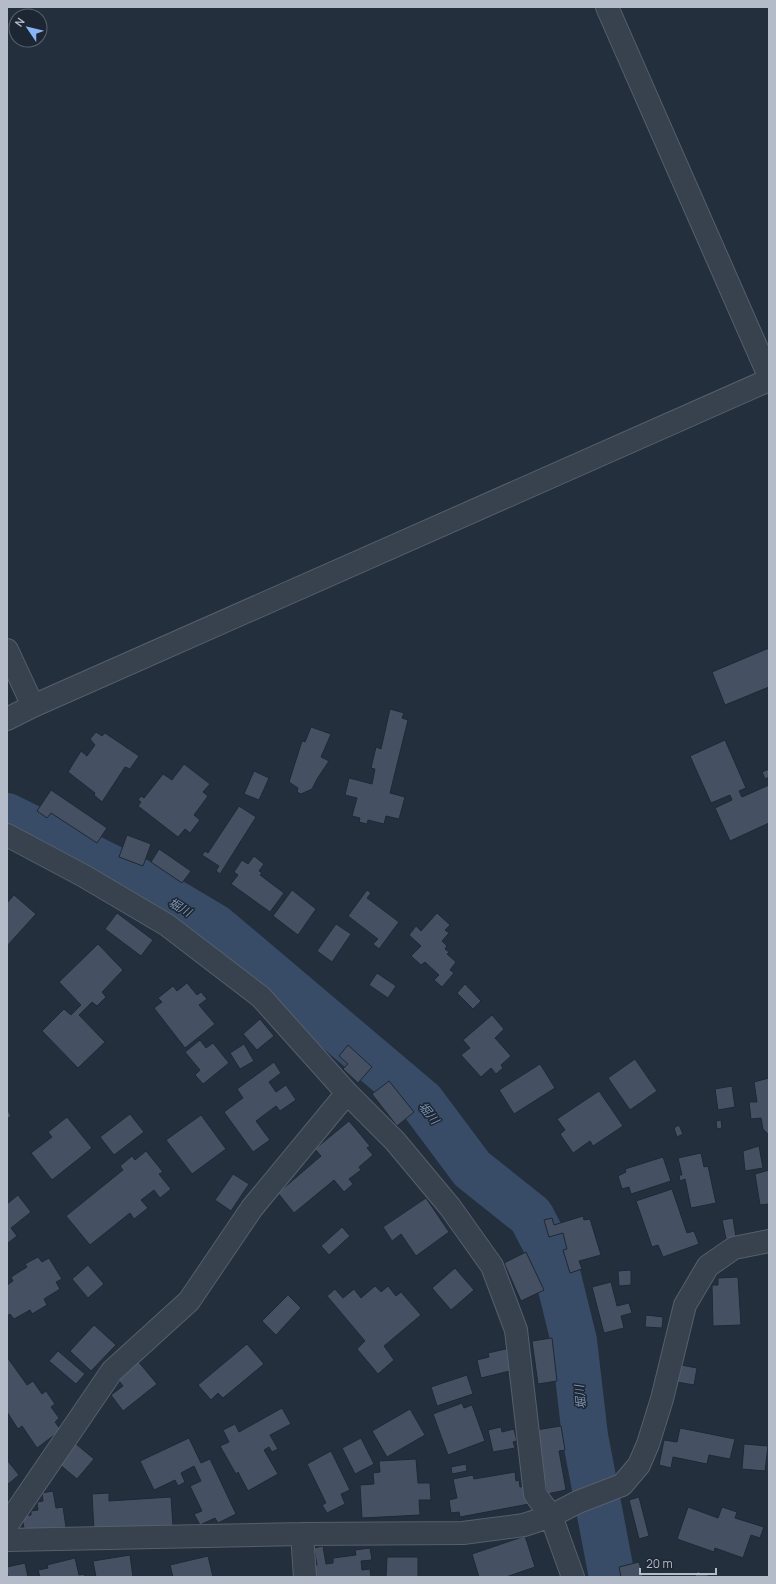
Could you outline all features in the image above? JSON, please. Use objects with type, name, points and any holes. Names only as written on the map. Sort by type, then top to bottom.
[{"type":"street","points":[[607,7],[769,376]]},
{"type":"street","points":[[7,719],[33,706],[769,380]]},
{"type":"street","points":[[7,650],[33,706]]},
{"type":"street","points":[[7,835],[84,876],[167,925],[260,997],[347,1093],[395,1141],[450,1207],[492,1266],[516,1330],[534,1494],[551,1516],[573,1577]]},
{"type":"street","points":[[7,1525],[112,1371],[189,1301],[252,1208],[347,1093]]},
{"type":"street","points":[[7,1540],[463,1532],[524,1525],[551,1516],[578,1502],[622,1485],[638,1465],[648,1444],[662,1399],[685,1305],[708,1266],[734,1248],[769,1241]]},
{"type":"street","points":[[302,1534],[305,1577]]},
{"type":"building","points":[[769,648],[769,687],[725,705],[712,672]]},
{"type":"building","points":[[390,709],[404,713],[402,718],[408,720],[390,793],[405,797],[399,819],[386,816],[384,824],[368,820],[367,824],[359,822],[360,818],[352,816],[357,798],[345,795],[349,778],[372,784],[375,769],[371,768],[376,747],[381,749]]},
{"type":"building","points":[[311,727],[331,734],[321,757],[329,761],[312,789],[301,794],[297,792],[298,788],[289,782],[302,741],[305,742]]},
{"type":"building","points":[[96,732],[102,736],[105,733],[139,756],[130,769],[125,767],[102,802],[94,795],[95,793],[68,772],[81,751],[87,756],[95,745],[90,739]]},
{"type":"building","points":[[725,740],[746,788],[739,791],[742,797],[769,785],[769,823],[730,841],[715,808],[732,800],[730,795],[711,803],[690,756]]},
{"type":"building","points":[[184,764],[210,784],[203,792],[208,796],[194,815],[200,820],[190,833],[185,829],[178,837],[138,806],[141,802],[138,800],[141,796],[144,798],[163,774],[172,780]]},
{"type":"building","points":[[769,769],[769,777],[765,779],[762,772]]},
{"type":"building","points":[[254,771],[269,778],[259,800],[244,794]]},
{"type":"building","points":[[51,790],[107,828],[97,843],[51,813],[47,818],[37,811]]},
{"type":"building","points":[[239,806],[256,817],[220,874],[216,871],[219,866],[202,855],[205,851],[208,853]]},
{"type":"building","points":[[127,835],[151,844],[143,866],[119,857]]},
{"type":"building","points":[[159,849],[191,871],[182,883],[151,862]]},
{"type":"building","points":[[254,856],[264,864],[259,871],[262,873],[260,875],[284,893],[270,912],[231,884],[238,875],[234,872],[242,860],[248,864]]},
{"type":"building","points":[[292,890],[316,909],[298,935],[273,916]]},
{"type":"building","points":[[367,890],[371,893],[367,898],[399,922],[379,949],[373,944],[378,939],[348,916]]},
{"type":"building","points":[[14,895],[36,914],[7,946],[7,903]]},
{"type":"building","points":[[117,913],[153,940],[141,956],[105,929]]},
{"type":"building","points":[[437,913],[450,925],[445,930],[449,933],[442,941],[447,946],[445,949],[449,952],[447,954],[456,962],[450,970],[454,973],[442,987],[434,980],[439,975],[425,962],[421,965],[411,956],[421,946],[409,935],[416,926],[421,931]]},
{"type":"building","points":[[336,924],[351,934],[332,962],[317,951]]},
{"type":"building","points":[[98,944],[123,970],[102,992],[106,997],[97,1006],[92,1002],[79,1015],[105,1042],[78,1068],[42,1031],[64,1009],[71,1015],[81,1005],[59,982]]},
{"type":"building","points":[[377,973],[396,986],[388,998],[369,985]]},
{"type":"building","points":[[187,983],[197,995],[201,992],[207,999],[199,1005],[215,1024],[185,1048],[154,1008],[162,1002],[158,998],[173,986],[177,991]]},
{"type":"building","points":[[465,984],[481,1001],[473,1009],[457,993]]},
{"type":"building","points":[[492,1015],[504,1029],[495,1038],[511,1056],[501,1065],[503,1068],[496,1074],[491,1068],[481,1077],[461,1055],[470,1048],[463,1040]]},
{"type":"building","points":[[260,1019],[274,1036],[257,1050],[243,1034]]},
{"type":"building","points":[[200,1040],[206,1048],[213,1043],[229,1063],[203,1084],[195,1075],[200,1070],[185,1052]]},
{"type":"building","points":[[244,1044],[254,1061],[240,1069],[230,1053]]},
{"type":"building","points":[[348,1045],[372,1067],[358,1083],[343,1069],[348,1064],[339,1056]]},
{"type":"building","points":[[635,1059],[657,1091],[630,1110],[608,1078]]},
{"type":"building","points":[[274,1062],[281,1073],[269,1082],[276,1092],[286,1085],[296,1100],[280,1111],[276,1106],[256,1121],[270,1140],[253,1152],[224,1112],[243,1098],[237,1089]]},
{"type":"building","points":[[540,1064],[555,1088],[514,1114],[499,1090]]},
{"type":"building","points":[[769,1078],[769,1135],[763,1129],[761,1118],[751,1119],[749,1102],[757,1102],[754,1082]]},
{"type":"building","points":[[389,1081],[414,1112],[397,1126],[372,1094]]},
{"type":"building","points":[[732,1086],[735,1107],[718,1110],[715,1089]]},
{"type":"building","points":[[599,1091],[623,1126],[593,1146],[590,1141],[573,1153],[560,1134],[565,1130],[557,1119]]},
{"type":"building","points":[[7,1109],[11,1116],[7,1119]]},
{"type":"building","points":[[130,1114],[144,1132],[114,1155],[100,1137]]},
{"type":"building","points":[[201,1115],[226,1149],[192,1174],[166,1140]]},
{"type":"building","points":[[67,1117],[92,1148],[52,1180],[31,1153],[52,1137],[48,1132]]},
{"type":"building","points":[[721,1120],[722,1128],[717,1129],[716,1121]]},
{"type":"building","points":[[349,1121],[370,1146],[367,1148],[373,1155],[359,1167],[361,1170],[349,1179],[353,1184],[344,1192],[334,1180],[294,1213],[278,1193],[321,1156],[315,1149]]},
{"type":"building","points":[[679,1125],[683,1134],[677,1137],[674,1128]]},
{"type":"building","points":[[759,1146],[763,1168],[745,1171],[743,1151]]},
{"type":"building","points":[[146,1151],[163,1172],[159,1174],[171,1189],[160,1198],[154,1190],[141,1200],[148,1208],[134,1219],[130,1213],[90,1245],[66,1216],[123,1170],[120,1166],[132,1156],[135,1160]]},
{"type":"building","points":[[701,1153],[704,1167],[708,1166],[716,1203],[691,1208],[685,1179],[680,1181],[679,1175],[682,1175],[678,1158]]},
{"type":"building","points":[[663,1157],[671,1181],[631,1194],[629,1187],[622,1189],[618,1176],[626,1172],[625,1169]]},
{"type":"building","points":[[769,1170],[769,1204],[760,1205],[755,1174]]},
{"type":"building","points":[[233,1174],[249,1184],[231,1211],[215,1200]]},
{"type":"building","points":[[672,1189],[687,1233],[694,1231],[699,1244],[663,1257],[658,1245],[652,1247],[636,1201]]},
{"type":"building","points":[[18,1195],[31,1212],[11,1228],[17,1236],[8,1243],[7,1204]]},
{"type":"building","points":[[426,1198],[449,1232],[416,1256],[401,1234],[392,1241],[383,1227]]},
{"type":"building","points":[[583,1216],[584,1220],[590,1219],[601,1255],[579,1261],[582,1269],[570,1273],[563,1250],[567,1249],[563,1233],[549,1237],[544,1220],[552,1218],[554,1225]]},
{"type":"building","points":[[733,1218],[736,1237],[726,1239],[722,1220]]},
{"type":"building","points":[[342,1227],[350,1236],[329,1255],[321,1246]]},
{"type":"building","points":[[526,1252],[544,1290],[521,1301],[504,1263]]},
{"type":"building","points":[[38,1257],[42,1262],[49,1258],[62,1279],[56,1282],[60,1289],[44,1299],[47,1305],[32,1314],[30,1310],[14,1319],[10,1314],[7,1316],[7,1285],[13,1281],[11,1277],[27,1267],[25,1264]]},
{"type":"building","points":[[88,1265],[104,1284],[88,1298],[72,1279]]},
{"type":"building","points":[[455,1268],[474,1290],[451,1310],[432,1288]]},
{"type":"building","points":[[631,1270],[631,1285],[619,1286],[618,1271]]},
{"type":"building","points":[[738,1277],[741,1325],[713,1326],[712,1285],[718,1285],[718,1278]]},
{"type":"building","points":[[611,1282],[617,1306],[629,1303],[632,1313],[621,1316],[624,1328],[604,1333],[592,1287]]},
{"type":"building","points":[[375,1286],[381,1292],[388,1286],[396,1296],[401,1292],[421,1315],[384,1346],[394,1360],[378,1374],[357,1349],[365,1341],[327,1296],[335,1289],[343,1298],[354,1289],[361,1298]]},
{"type":"building","points":[[288,1295],[301,1308],[276,1335],[262,1321]]},
{"type":"building","points":[[646,1315],[663,1317],[662,1328],[645,1327]]},
{"type":"building","points":[[94,1325],[116,1345],[91,1371],[70,1351]]},
{"type":"building","points":[[552,1338],[557,1381],[538,1384],[532,1341]]},
{"type":"building","points":[[247,1344],[264,1364],[223,1398],[218,1393],[211,1400],[198,1385]]},
{"type":"building","points":[[510,1348],[514,1370],[481,1378],[477,1360],[489,1357],[488,1353]]},
{"type":"building","points":[[58,1351],[85,1374],[76,1384],[49,1361]]},
{"type":"building","points":[[7,1357],[27,1385],[33,1381],[42,1394],[46,1391],[55,1404],[51,1407],[59,1418],[55,1422],[61,1430],[37,1448],[22,1426],[18,1429],[7,1412]]},
{"type":"building","points":[[137,1360],[157,1384],[123,1411],[111,1395],[123,1386],[116,1377]]},
{"type":"building","points":[[681,1365],[697,1368],[694,1385],[677,1382]]},
{"type":"building","points":[[467,1375],[473,1394],[437,1406],[431,1387]]},
{"type":"building","points":[[462,1403],[464,1408],[472,1405],[485,1441],[448,1455],[433,1414]]},
{"type":"building","points":[[282,1408],[291,1424],[270,1435],[278,1449],[272,1452],[269,1447],[264,1450],[278,1474],[248,1491],[238,1472],[236,1474],[220,1446],[229,1442],[223,1430],[235,1424],[239,1432]]},
{"type":"building","points":[[410,1409],[425,1435],[387,1457],[372,1431]]},
{"type":"building","points":[[561,1426],[565,1450],[559,1451],[566,1490],[547,1494],[536,1430]]},
{"type":"building","points":[[501,1427],[502,1432],[514,1429],[517,1441],[513,1442],[515,1448],[493,1452],[488,1430]]},
{"type":"building","points":[[680,1428],[735,1439],[730,1459],[709,1455],[707,1464],[673,1457],[671,1468],[659,1465],[664,1440],[677,1442]]},
{"type":"building","points":[[189,1438],[201,1463],[210,1459],[236,1514],[218,1523],[215,1518],[200,1525],[194,1514],[202,1511],[190,1486],[201,1481],[194,1466],[181,1473],[185,1482],[178,1486],[175,1480],[154,1490],[140,1461]]},
{"type":"building","points":[[361,1438],[374,1464],[355,1474],[342,1448]]},
{"type":"building","points":[[76,1444],[94,1459],[77,1479],[59,1464]]},
{"type":"building","points":[[744,1444],[768,1446],[765,1471],[742,1469]]},
{"type":"building","points":[[331,1451],[350,1490],[341,1494],[345,1504],[327,1513],[322,1505],[326,1503],[307,1464]]},
{"type":"building","points":[[416,1459],[418,1483],[430,1483],[431,1500],[419,1500],[420,1515],[362,1518],[360,1485],[374,1484],[373,1473],[380,1472],[379,1461]]},
{"type":"building","points":[[7,1460],[19,1475],[7,1485]]},
{"type":"building","points":[[466,1464],[467,1471],[452,1474],[451,1467]]},
{"type":"building","points":[[515,1472],[516,1481],[519,1480],[520,1487],[525,1486],[529,1504],[460,1517],[459,1512],[451,1513],[449,1500],[457,1498],[453,1479],[473,1475],[474,1479]]},
{"type":"building","points":[[53,1491],[56,1508],[63,1507],[67,1534],[25,1535],[22,1516],[31,1515],[31,1511],[38,1510],[37,1502],[43,1501],[42,1493]]},
{"type":"building","points":[[109,1493],[109,1501],[171,1497],[173,1526],[94,1531],[92,1494]]},
{"type":"building","points":[[639,1497],[649,1536],[639,1539],[629,1500]]},
{"type":"building","points":[[688,1507],[718,1518],[722,1507],[737,1512],[735,1518],[764,1527],[760,1538],[751,1535],[743,1558],[715,1548],[714,1552],[677,1539]]},
{"type":"building","points":[[525,1536],[535,1567],[506,1577],[479,1577],[472,1554]]},
{"type":"building","points":[[323,1546],[326,1564],[333,1563],[333,1558],[356,1555],[355,1550],[370,1548],[372,1560],[361,1561],[362,1570],[370,1569],[371,1577],[315,1577],[313,1565],[317,1565],[314,1548]]},
{"type":"building","points":[[130,1555],[133,1577],[96,1577],[93,1561]]},
{"type":"building","points":[[208,1556],[213,1577],[173,1577],[170,1565]]},
{"type":"building","points":[[387,1557],[418,1557],[418,1577],[386,1577]]},
{"type":"building","points":[[75,1558],[79,1575],[84,1574],[85,1577],[40,1577],[38,1570],[48,1568],[47,1565]]},
{"type":"building","points":[[639,1562],[643,1577],[621,1577],[619,1567]]},
{"type":"building","points":[[25,1563],[28,1577],[8,1577],[7,1567]]},
{"type":"building","points":[[697,1571],[711,1576],[695,1577]]},
{"type":"waterway","name":"堀川","points":[[7,816],[136,880],[215,927],[422,1102],[472,1169],[531,1216],[554,1260],[574,1341],[585,1436],[612,1577]]}]
